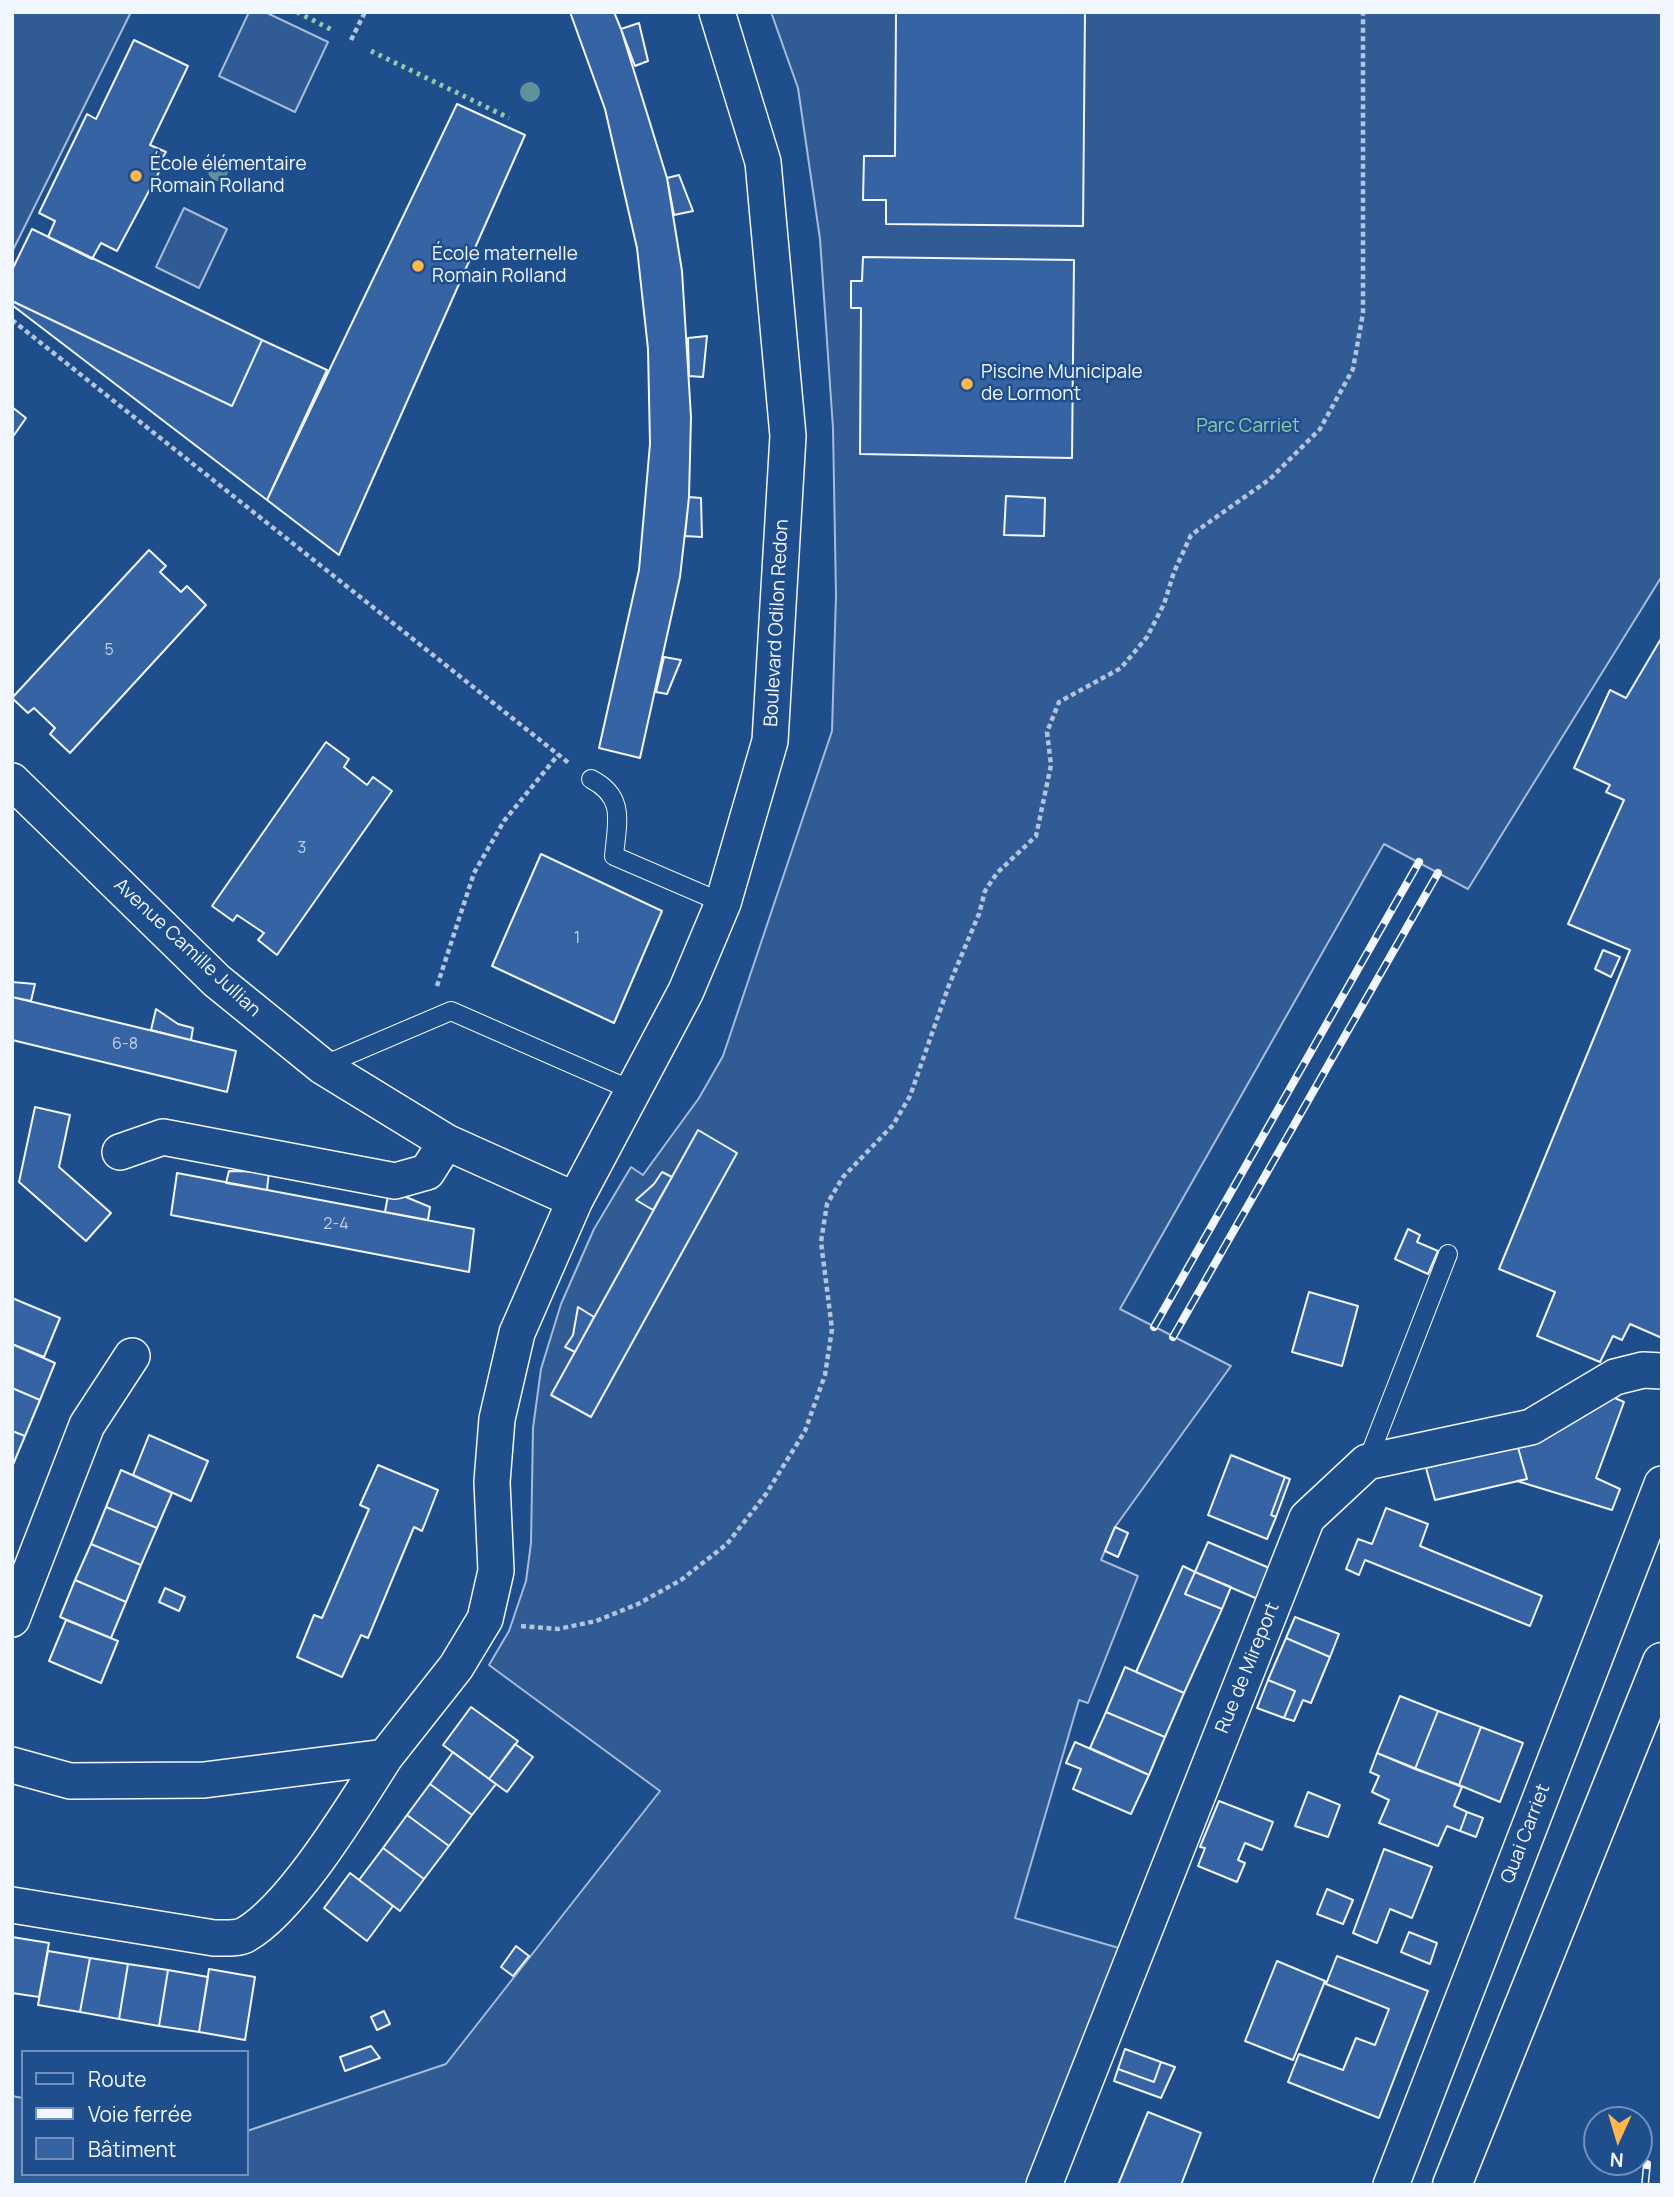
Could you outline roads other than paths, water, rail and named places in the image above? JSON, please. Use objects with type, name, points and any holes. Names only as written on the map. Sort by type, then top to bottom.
[{"type":"main road","points":[[1452,2185],[1662,1662]]},
{"type":"street","name":"Boulevard Odilon Redon","points":[[12,1905],[214,1938],[243,1936],[272,1915],[346,1819],[385,1757],[456,1667],[485,1619],[496,1571],[492,1482],[498,1419],[517,1333],[575,1200],[631,1090],[686,991],[723,903],[770,741],[789,436],[763,162],[717,12]]},
{"type":"street","name":"Avenue Camille Jullian","points":[[12,781],[217,981],[322,1066],[446,1142],[575,1200]]},
{"type":"street","points":[[120,1152],[163,1138],[395,1181],[427,1172],[446,1142]]},
{"type":"street","points":[[12,1619],[87,1424],[132,1356]]},
{"type":"street","points":[[1367,1462],[1531,1427],[1615,1377],[1643,1370],[1662,1371]]},
{"type":"street","name":"Rue de Mireport","points":[[1044,2185],[1307,1518],[1367,1462]]},
{"type":"street","name":"Quai Carriet","points":[[1391,2185],[1662,1484]]},
{"type":"street","points":[[12,1766],[70,1781],[204,1780],[385,1757]]},
{"type":"lane","points":[[591,779],[609,788],[617,809],[614,856],[723,903]]},
{"type":"lane","points":[[322,1066],[451,1011],[631,1090]]},
{"type":"lane","points":[[1367,1462],[1448,1254]]},
{"type":"railway","points":[[1154,1327],[1419,862]]},
{"type":"railway","points":[[1173,1337],[1438,873]]},
{"type":"railway","points":[[1645,2185],[1646,2176]]},
{"type":"place","name":"École élémentaire Romain Rolland","points":[[136,176]]},
{"type":"place","name":"École maternelle Romain Rolland","points":[[418,266]]},
{"type":"place","name":"Piscine Municipale de Lormont","points":[[967,384]]},
{"type":"park label","name":"Parc Carriet","points":[[1248,427]]}]
